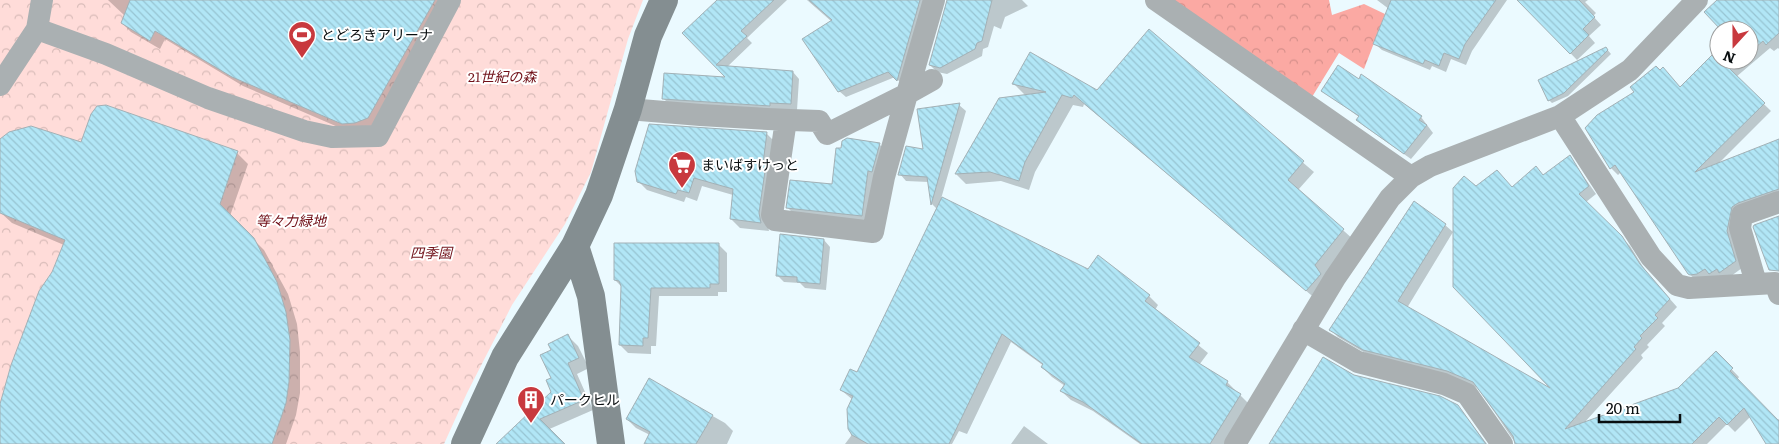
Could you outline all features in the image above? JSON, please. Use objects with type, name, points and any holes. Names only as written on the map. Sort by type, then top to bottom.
[{"type":"street","points":[[0,86],[37,29],[42,0]]},
{"type":"street","points":[[37,29],[106,54],[208,98],[304,131],[332,137],[378,136],[450,0]]},
{"type":"street","points":[[465,444],[505,357],[574,246],[599,195],[628,109],[648,36],[664,0]]},
{"type":"street","points":[[786,120],[772,215],[775,220],[873,232],[884,177],[934,0]]},
{"type":"street","points":[[1156,0],[1411,177]]},
{"type":"street","points":[[1235,444],[1335,278],[1390,198],[1411,177],[1430,166],[1560,116],[1630,70],[1696,0]]},
{"type":"street","points":[[628,109],[747,120],[819,121],[827,134],[932,80]]},
{"type":"street","points":[[1560,116],[1651,257],[1677,285],[1689,288],[1756,282],[1775,283],[1779,294]]},
{"type":"street","points":[[1756,282],[1740,228],[1742,215],[1779,202]]},
{"type":"street","points":[[574,246],[591,296],[611,444]]},
{"type":"street","points":[[1303,330],[1358,362],[1444,384],[1467,394],[1502,444]]},
{"type":"green space","name":"等々力緑地","points":[[0,0],[643,0],[628,39],[591,172],[565,224],[512,305],[467,393],[444,444],[0,444]]},
{"type":"green space","points":[[1173,0],[1329,0],[1332,15],[1364,4],[1385,14],[1364,69],[1339,53],[1312,97]]},
{"type":"building","name":"とどろきアリーナ","points":[[130,0],[435,0],[368,118],[355,123],[342,124],[232,77],[155,31],[150,41],[121,23]]},
{"type":"building","points":[[717,0],[774,0],[741,31],[747,36],[716,65],[793,71],[791,104],[770,103],[770,106],[662,99],[664,73],[725,77],[682,33]]},
{"type":"building","points":[[809,0],[920,0],[897,81],[888,72],[838,92],[802,39],[832,20]]},
{"type":"building","points":[[947,0],[992,0],[982,41],[977,43],[975,49],[940,68],[929,65]]},
{"type":"building","points":[[1391,0],[1496,0],[1465,44],[1459,59],[1444,53],[1439,66],[1425,60],[1423,64],[1373,44]]},
{"type":"building","points":[[1517,0],[1579,0],[1595,17],[1583,29],[1589,35],[1570,54]]},
{"type":"building","points":[[1717,0],[1779,0],[1779,33],[1766,45],[1763,41],[1759,44],[1759,20],[1712,20],[1704,12]]},
{"type":"building","points":[[1149,29],[1304,161],[1288,180],[1344,229],[1315,265],[1321,274],[1306,291],[1074,95],[1072,98],[1062,95],[1025,162],[1019,181],[990,172],[955,174],[999,98],[1046,92],[1012,84],[1030,52],[1097,90]]},
{"type":"building","points":[[1606,47],[1608,50],[1564,93],[1548,101],[1538,80]]},
{"type":"building","points":[[1709,58],[1709,70],[1731,70],[1765,103],[1695,172],[1779,139],[1779,189],[1738,203],[1732,207],[1727,231],[1736,261],[1719,273],[1717,269],[1709,274],[1705,269],[1697,274],[1688,274],[1615,165],[1610,169],[1585,128],[1597,115],[1634,92],[1630,87],[1656,66],[1660,70],[1663,67],[1680,87]]},
{"type":"building","points":[[1338,65],[1359,79],[1361,74],[1422,116],[1419,120],[1427,125],[1404,154],[1356,120],[1359,116],[1321,91]]},
{"type":"building","points":[[960,103],[931,205],[927,177],[898,175],[906,146],[923,149],[917,109]]},
{"type":"building","points":[[106,105],[238,151],[220,204],[254,238],[277,282],[286,312],[290,340],[289,382],[286,403],[272,444],[0,444],[0,404],[11,365],[39,291],[52,272],[65,240],[0,213],[0,139],[9,132],[31,126],[81,142],[91,114],[97,106]]},
{"type":"building","points":[[649,124],[767,132],[763,164],[766,164],[759,213],[761,223],[730,219],[733,189],[694,178],[689,193],[678,190],[676,194],[637,182],[635,171]]},
{"type":"building","points":[[847,138],[880,143],[872,172],[868,171],[862,216],[786,208],[790,180],[832,184],[836,148],[841,148],[842,141]]},
{"type":"building","points":[[1570,155],[1589,186],[1579,194],[1622,236],[1640,264],[1670,299],[1655,315],[1658,318],[1640,336],[1642,338],[1634,347],[1636,349],[1565,429],[1678,388],[1716,351],[1733,368],[1730,371],[1779,421],[1779,444],[1766,444],[1744,408],[1727,425],[1719,417],[1692,444],[1515,444],[1513,436],[1473,382],[1447,371],[1363,350],[1329,330],[1414,201],[1446,224],[1398,301],[1550,388],[1453,287],[1453,188],[1464,176],[1476,186],[1497,170],[1512,187],[1536,166],[1543,175]]},
{"type":"building","points":[[942,197],[1088,269],[1098,255],[1150,295],[1145,301],[1200,343],[1189,357],[1228,381],[1226,385],[1241,394],[1210,444],[1142,444],[1083,402],[1060,391],[1065,384],[1041,367],[1043,364],[1002,334],[949,444],[868,444],[852,435],[848,429],[847,409],[853,396],[840,390],[850,369],[857,372]]},
{"type":"building","points":[[1779,216],[1779,271],[1769,270],[1753,227]]},
{"type":"building","points":[[780,234],[824,239],[820,284],[797,282],[797,277],[776,276]]},
{"type":"building","points":[[614,243],[719,243],[719,284],[710,284],[710,288],[651,288],[648,338],[643,338],[643,346],[619,345],[621,286],[619,281],[614,280]]},
{"type":"building","points":[[568,334],[579,358],[568,363],[584,400],[540,419],[565,444],[496,444],[551,392],[546,380],[551,378],[540,355],[551,350],[548,344]]},
{"type":"building","points":[[1323,357],[1354,375],[1440,396],[1458,405],[1486,444],[1269,444]]},
{"type":"building","points":[[649,378],[713,415],[696,444],[644,444],[650,432],[626,419]]},
{"type":"place","name":"とどろきアリーナ","points":[[302,59]]},
{"type":"place","name":"まいばすけっと","points":[[682,189]]},
{"type":"place","name":"パークヒル","points":[[531,424]]},
{"type":"park label","name":"21世紀の森","points":[[502,77]]},
{"type":"park label","name":"四季園","points":[[431,253]]}]
